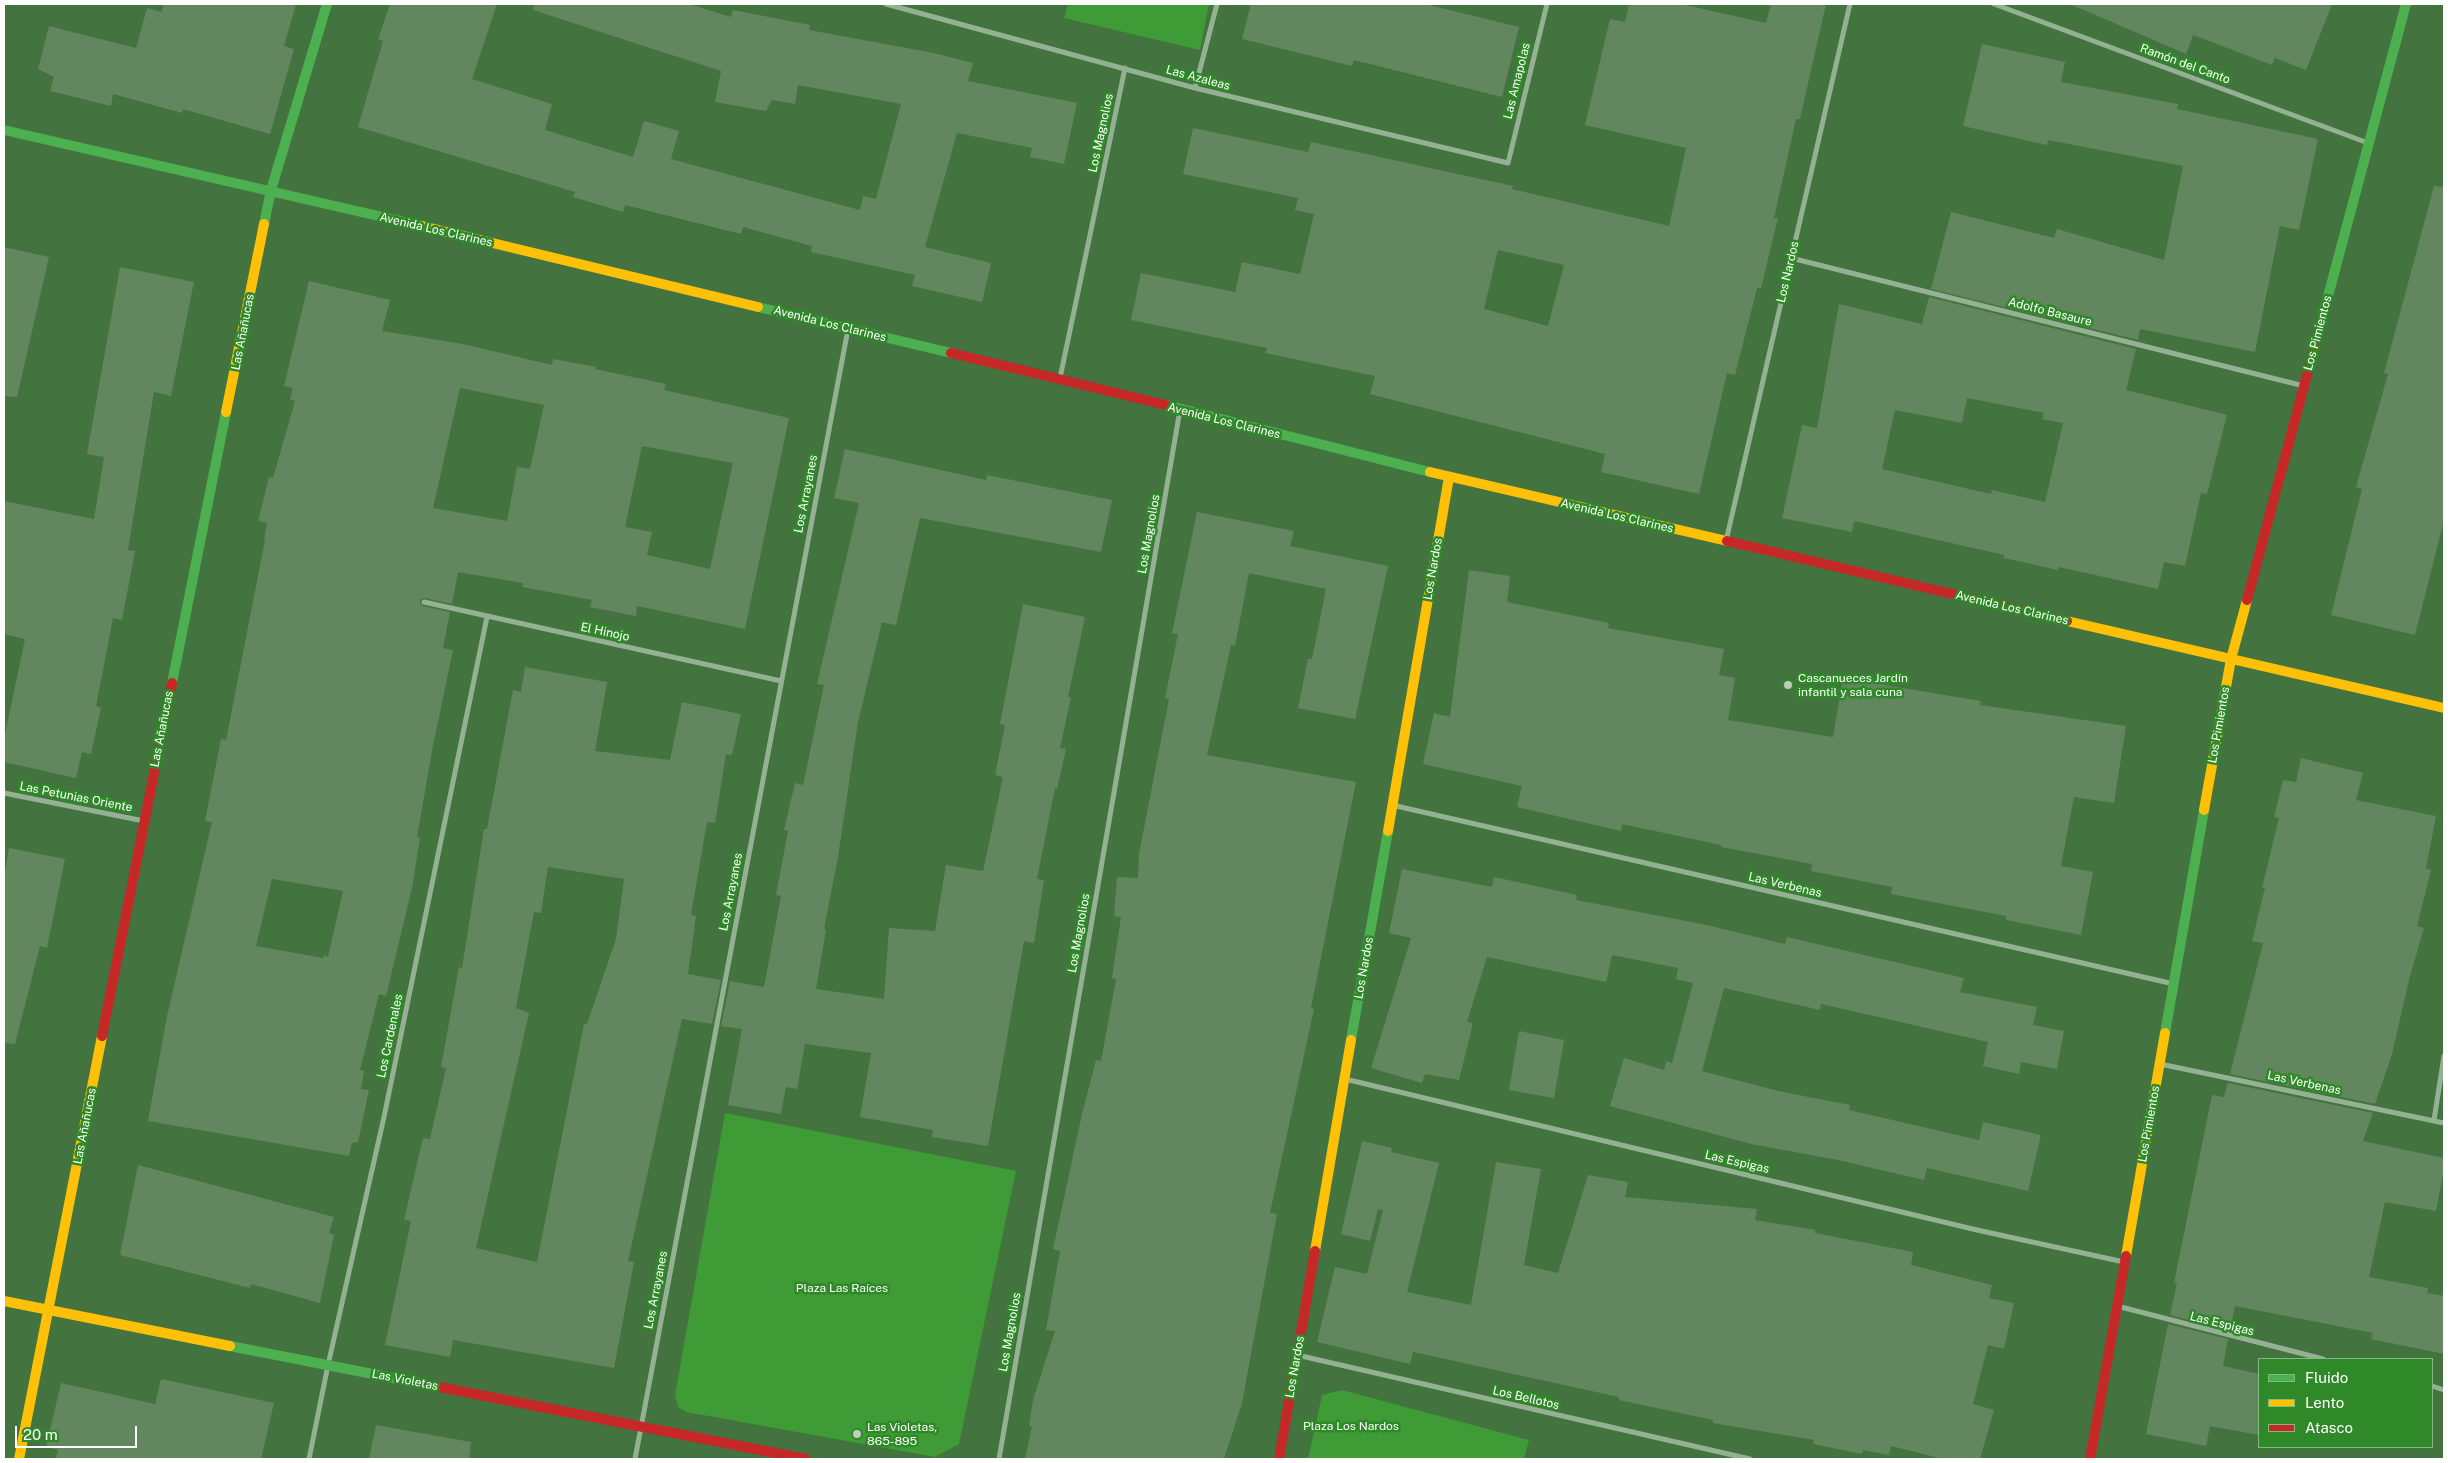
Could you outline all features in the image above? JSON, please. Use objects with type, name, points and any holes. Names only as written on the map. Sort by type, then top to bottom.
[{"type":"main road","name":"Las Añañucas","points":[[19,1459],[50,1310],[144,821],[271,190],[327,4]]},
{"type":"main road","name":"Los Pimientos","points":[[2090,1459],[2231,659],[2406,4]]},
{"type":"main road","name":"Avenida Los Clarines","points":[[4,130],[271,190],[1060,378],[1449,477],[2444,708]]},
{"type":"main road","name":"Los Nardos","points":[[1279,1459],[1449,477]]},
{"type":"main road","name":"Las Violetas","points":[[4,1301],[806,1459]]},
{"type":"street","name":"Las Azaleas","points":[[886,4],[1195,88],[1508,163]]},
{"type":"street","points":[[1195,88],[1217,4]]},
{"type":"street","name":"Las Amapolas","points":[[1508,163],[1547,4]]},
{"type":"street","name":"Los Nardos","points":[[1726,541],[1850,4]]},
{"type":"street","name":"Ramón del Canto","points":[[1994,4],[2368,143]]},
{"type":"street","name":"Los Magnolios","points":[[1060,378],[1125,68]]},
{"type":"street","name":"Adolfo Basaure","points":[[1791,258],[2304,386]]},
{"type":"street","name":"Los Arrayanes","points":[[635,1459],[848,328]]},
{"type":"street","name":"Los Magnolios","points":[[998,1459],[1180,410]]},
{"type":"street","name":"El Hinojo","points":[[424,602],[781,681]]},
{"type":"street","name":"Los Cardenales","points":[[310,1459],[328,1365],[384,1117],[487,616]]},
{"type":"street","name":"Las Petunias Oriente","points":[[4,793],[144,821]]},
{"type":"street","name":"Las Verbenas","points":[[1392,804],[2174,984]]},
{"type":"street","points":[[2434,1120],[2444,1056]]},
{"type":"street","name":"Las Verbenas","points":[[2160,1064],[2444,1123]]},
{"type":"street","name":"Las Espigas","points":[[1345,1079],[1967,1228],[2125,1262]]},
{"type":"street","name":"Las Espigas","points":[[2117,1306],[2319,1358]]},
{"type":"street","name":"Los Bellotos","points":[[1297,1355],[1750,1459]]},
{"type":"green space","points":[[1068,4],[1209,4],[1200,50],[1064,18]]},
{"type":"green space","name":"Plaza Las Raíces","points":[[725,1113],[1016,1171],[959,1444],[935,1457],[686,1412],[678,1407],[675,1395]]},
{"type":"green space","name":"Plaza Los Nardos","points":[[1342,1390],[1529,1440],[1524,1459],[1308,1459],[1322,1395]]},
{"type":"building","points":[[163,4],[296,4],[284,46],[294,49],[270,134],[183,109],[182,113],[113,94],[111,106],[50,91],[54,77],[38,69],[49,26],[136,48],[147,8],[162,12]]},
{"type":"building","points":[[390,4],[497,4],[472,79],[552,104],[545,130],[633,157],[644,121],[679,131],[671,159],[860,210],[863,196],[876,199],[901,104],[798,85],[795,104],[772,100],[766,111],[715,102],[721,71],[533,10],[534,4],[689,4],[731,17],[733,10],[810,25],[809,30],[934,53],[973,63],[968,81],[1077,103],[1064,164],[1030,157],[1032,148],[957,133],[925,247],[991,263],[982,302],[912,286],[915,275],[811,252],[812,246],[743,227],[741,234],[625,205],[623,212],[573,197],[575,192],[358,127],[383,41],[378,39]]},
{"type":"building","points":[[1251,4],[1425,4],[1519,27],[1502,97],[1354,60],[1352,66],[1242,39]]},
{"type":"building","points":[[1629,4],[1681,4],[1766,23],[1771,4],[1826,4],[1800,119],[1796,119],[1774,218],[1778,218],[1761,288],[1757,288],[1735,375],[1727,373],[1699,494],[1601,472],[1605,454],[1370,394],[1375,376],[1265,353],[1267,348],[1131,320],[1141,273],[1235,292],[1242,262],[1300,274],[1314,214],[1295,210],[1298,198],[1183,174],[1193,128],[1308,152],[1311,142],[1513,186],[1512,189],[1669,226],[1686,148],[1585,125],[1610,19],[1625,22]],"holes":[[[1498,250],[1564,265],[1548,326],[1484,309]]]},
{"type":"building","points":[[2070,4],[2332,4],[2306,70],[2275,58],[2272,65],[2193,35],[2186,54]]},
{"type":"building","points":[[1982,44],[2065,62],[2061,82],[2178,104],[2177,109],[2318,139],[2299,230],[2280,226],[2255,352],[2140,329],[2138,340],[1931,289],[1951,212],[2054,238],[2057,229],[2164,260],[2183,166],[2048,140],[2047,145],[1963,126]]},
{"type":"building","points":[[2434,186],[2444,187],[2444,520],[2415,635],[2331,615],[2362,489],[2356,487],[2388,374],[2384,373]]},
{"type":"building","points":[[4,247],[49,257],[17,397],[4,396]]},
{"type":"building","points":[[120,267],[194,282],[171,396],[154,392],[128,550],[135,551],[122,620],[113,618],[96,706],[101,708],[91,754],[82,752],[76,778],[4,762],[4,739],[25,639],[4,634],[4,501],[94,519],[104,457],[87,454]]},
{"type":"building","points":[[309,281],[390,300],[382,331],[463,344],[552,365],[553,359],[596,367],[595,369],[666,384],[664,390],[789,418],[745,629],[637,606],[636,616],[590,607],[592,600],[522,587],[523,583],[458,572],[452,604],[425,598],[420,599],[420,603],[423,606],[450,612],[443,648],[453,650],[432,751],[417,837],[420,838],[412,888],[386,996],[379,994],[360,1070],[364,1071],[361,1089],[369,1090],[358,1142],[352,1143],[349,1156],[148,1121],[167,1016],[212,822],[205,821],[221,739],[226,740],[265,540],[267,523],[258,521],[269,477],[273,478],[295,401],[290,399],[293,388],[284,386]],"holes":[[[460,388],[544,405],[530,469],[517,467],[507,521],[433,508]],[[642,446],[733,463],[710,569],[647,555],[652,532],[625,527]],[[272,879],[343,891],[328,957],[324,955],[323,958],[256,946]]]},
{"type":"building","points":[[1929,297],[2136,349],[2126,390],[2227,415],[2207,494],[2201,493],[2185,566],[2164,562],[2158,589],[2059,567],[2058,570],[2004,558],[2004,555],[1854,521],[1852,532],[1782,518],[1802,425],[1817,428],[1839,304],[1922,324]],"holes":[[[1967,398],[2044,413],[2042,419],[2063,423],[2045,502],[1992,490],[1991,494],[1882,469],[1895,410],[1962,423]]]},
{"type":"building","points":[[845,449],[986,480],[987,475],[1112,500],[1101,552],[920,518],[896,625],[882,622],[858,722],[816,989],[884,999],[889,928],[935,931],[946,865],[983,871],[1003,777],[995,775],[1005,725],[1000,724],[1023,604],[1085,617],[1068,697],[1071,697],[1060,748],[1066,749],[1057,789],[1055,788],[1037,879],[1044,880],[1034,943],[1024,941],[988,1146],[932,1137],[933,1130],[860,1117],[871,1053],[805,1044],[797,1089],[786,1087],[781,1114],[728,1105],[742,1029],[721,1026],[730,981],[764,987],[781,896],[776,895],[788,831],[784,830],[795,783],[803,785],[824,685],[817,684],[859,503],[834,498]]},
{"type":"building","points":[[1197,512],[1294,531],[1290,546],[1388,566],[1355,719],[1298,708],[1308,659],[1312,659],[1326,589],[1249,573],[1235,646],[1231,645],[1207,755],[1356,782],[1311,1008],[1314,1009],[1270,1213],[1277,1214],[1242,1403],[1224,1459],[1025,1459],[1032,1427],[1029,1426],[1033,1400],[1055,1331],[1046,1330],[1060,1251],[1053,1249],[1082,1114],[1096,1060],[1101,1061],[1116,979],[1112,978],[1121,917],[1114,916],[1117,877],[1138,878],[1139,854],[1169,699],[1165,698],[1178,634],[1172,633]]},
{"type":"building","points":[[1469,570],[1510,576],[1507,602],[1609,623],[1608,628],[1724,649],[1719,675],[1735,678],[1728,720],[1833,737],[1843,678],[1981,701],[1980,705],[2126,726],[2114,803],[2074,797],[2061,866],[2093,872],[2081,935],[2006,920],[2006,916],[1891,894],[1892,887],[1811,871],[1812,864],[1721,847],[1721,845],[1622,824],[1621,831],[1517,807],[1522,786],[1423,764],[1434,713],[1450,717]]},
{"type":"building","points":[[525,667],[607,682],[595,751],[670,760],[682,702],[741,714],[732,755],[726,754],[715,823],[707,822],[691,915],[696,916],[688,974],[721,980],[712,1024],[682,1019],[628,1261],[634,1262],[614,1368],[453,1340],[450,1357],[385,1345],[411,1221],[404,1220],[423,1138],[430,1139],[446,1068],[441,1067],[459,967],[462,968],[484,829],[487,829],[513,690],[521,692]],"holes":[[[548,867],[624,879],[616,939],[587,1024],[584,1024],[537,1262],[476,1248],[529,1013],[516,1008],[534,912],[541,913]]]},
{"type":"building","points":[[2301,758],[2363,773],[2356,800],[2436,816],[2426,868],[2431,870],[2417,926],[2424,928],[2410,976],[2392,1054],[2375,1104],[2230,1074],[2263,943],[2252,941],[2265,888],[2262,888],[2279,818],[2274,817],[2283,780],[2296,782]]},
{"type":"building","points":[[9,848],[65,859],[47,948],[40,946],[15,1044],[4,1043],[4,878]]},
{"type":"building","points":[[1402,869],[1492,887],[1494,877],[1577,895],[1576,900],[1702,924],[1785,944],[1787,937],[1964,978],[1960,992],[2037,1007],[2033,1025],[2064,1031],[2057,1069],[2021,1062],[2019,1074],[1983,1066],[1988,1042],[1821,1004],[1820,1010],[1724,988],[1702,1071],[1778,1091],[1850,1105],[1849,1110],[1979,1140],[1983,1122],[2041,1135],[2028,1191],[1927,1168],[1924,1180],[1838,1160],[1751,1144],[1610,1106],[1624,1058],[1664,1070],[1666,1061],[1672,1063],[1693,983],[1676,979],[1678,968],[1612,955],[1606,982],[1487,957],[1467,1022],[1473,1023],[1459,1080],[1425,1074],[1422,1083],[1371,1068],[1411,938],[1389,933]]},
{"type":"building","points":[[1519,1031],[1564,1040],[1554,1098],[1509,1090]]},
{"type":"building","points":[[2228,1083],[2373,1113],[2363,1141],[2444,1158],[2444,1169],[2436,1211],[2385,1202],[2369,1277],[2428,1288],[2427,1293],[2444,1296],[2444,1354],[2371,1339],[2373,1333],[2235,1306],[2230,1331],[2170,1315],[2177,1283],[2174,1283],[2212,1095],[2224,1097]]},
{"type":"building","points":[[1362,1141],[1392,1148],[1391,1152],[1439,1163],[1407,1292],[1471,1305],[1496,1162],[1541,1169],[1524,1265],[1558,1273],[1588,1175],[1628,1182],[1625,1197],[1757,1209],[1755,1220],[1815,1230],[1815,1233],[1913,1252],[1911,1265],[1992,1285],[1989,1298],[2014,1303],[2004,1349],[1988,1345],[1973,1404],[1994,1410],[1980,1459],[1943,1459],[1891,1446],[1889,1455],[1863,1450],[1862,1454],[1813,1444],[1814,1440],[1713,1423],[1713,1420],[1619,1400],[1619,1397],[1413,1352],[1410,1364],[1317,1342],[1335,1267],[1367,1274],[1383,1210],[1378,1209],[1370,1241],[1341,1234]]},
{"type":"building","points":[[138,1165],[334,1217],[329,1233],[334,1235],[320,1303],[251,1284],[250,1288],[120,1255]]},
{"type":"building","points":[[2168,1324],[2228,1339],[2223,1366],[2258,1374],[2258,1435],[2210,1426],[2206,1446],[2146,1434]]},
{"type":"building","points":[[161,1379],[274,1403],[261,1459],[56,1459],[58,1450],[46,1447],[61,1383],[155,1404]]},
{"type":"building","points":[[376,1425],[471,1442],[469,1459],[369,1459]]},
{"type":"traffic: fast","points":[[264,224],[271,190],[327,4]]},
{"type":"traffic: fast","points":[[2323,315],[2406,4]]},
{"type":"traffic: fast","points":[[4,130],[422,226]]},
{"type":"traffic: fast","points":[[758,307],[951,353]]},
{"type":"traffic: fast","points":[[1166,405],[1430,472]]},
{"type":"traffic: fast","points":[[172,683],[226,412]]},
{"type":"traffic: fast","points":[[2165,1033],[2204,810]]},
{"type":"traffic: fast","points":[[1351,1040],[1388,831]]},
{"type":"traffic: fast","points":[[230,1346],[424,1384]]},
{"type":"traffic: slow","points":[[226,412],[264,224]]},
{"type":"traffic: slow","points":[[422,226],[758,307]]},
{"type":"traffic: slow","points":[[1430,472],[1727,541]]},
{"type":"traffic: slow","points":[[1388,831],[1449,477]]},
{"type":"traffic: slow","points":[[2204,810],[2231,659],[2247,600]]},
{"type":"traffic: slow","points":[[2067,621],[2444,708]]},
{"type":"traffic: slow","points":[[2126,1256],[2165,1033]]},
{"type":"traffic: slow","points":[[19,1459],[102,1036]]},
{"type":"traffic: slow","points":[[1315,1251],[1351,1040]]},
{"type":"traffic: slow","points":[[4,1301],[230,1346]]},
{"type":"traffic: jam","points":[[2247,600],[2323,315]]},
{"type":"traffic: jam","points":[[951,353],[1166,405]]},
{"type":"traffic: jam","points":[[1727,541],[2067,621]]},
{"type":"traffic: jam","points":[[102,1036],[172,683]]},
{"type":"traffic: jam","points":[[1279,1459],[1315,1251]]},
{"type":"traffic: jam","points":[[2090,1459],[2126,1256]]},
{"type":"traffic: jam","points":[[424,1384],[806,1459]]},
{"type":"place","name":"Cascanueces Jardín infantil y sala cuna","points":[[1788,685]]},
{"type":"place","name":"Las Violetas, 865-895","points":[[857,1434]]}]
